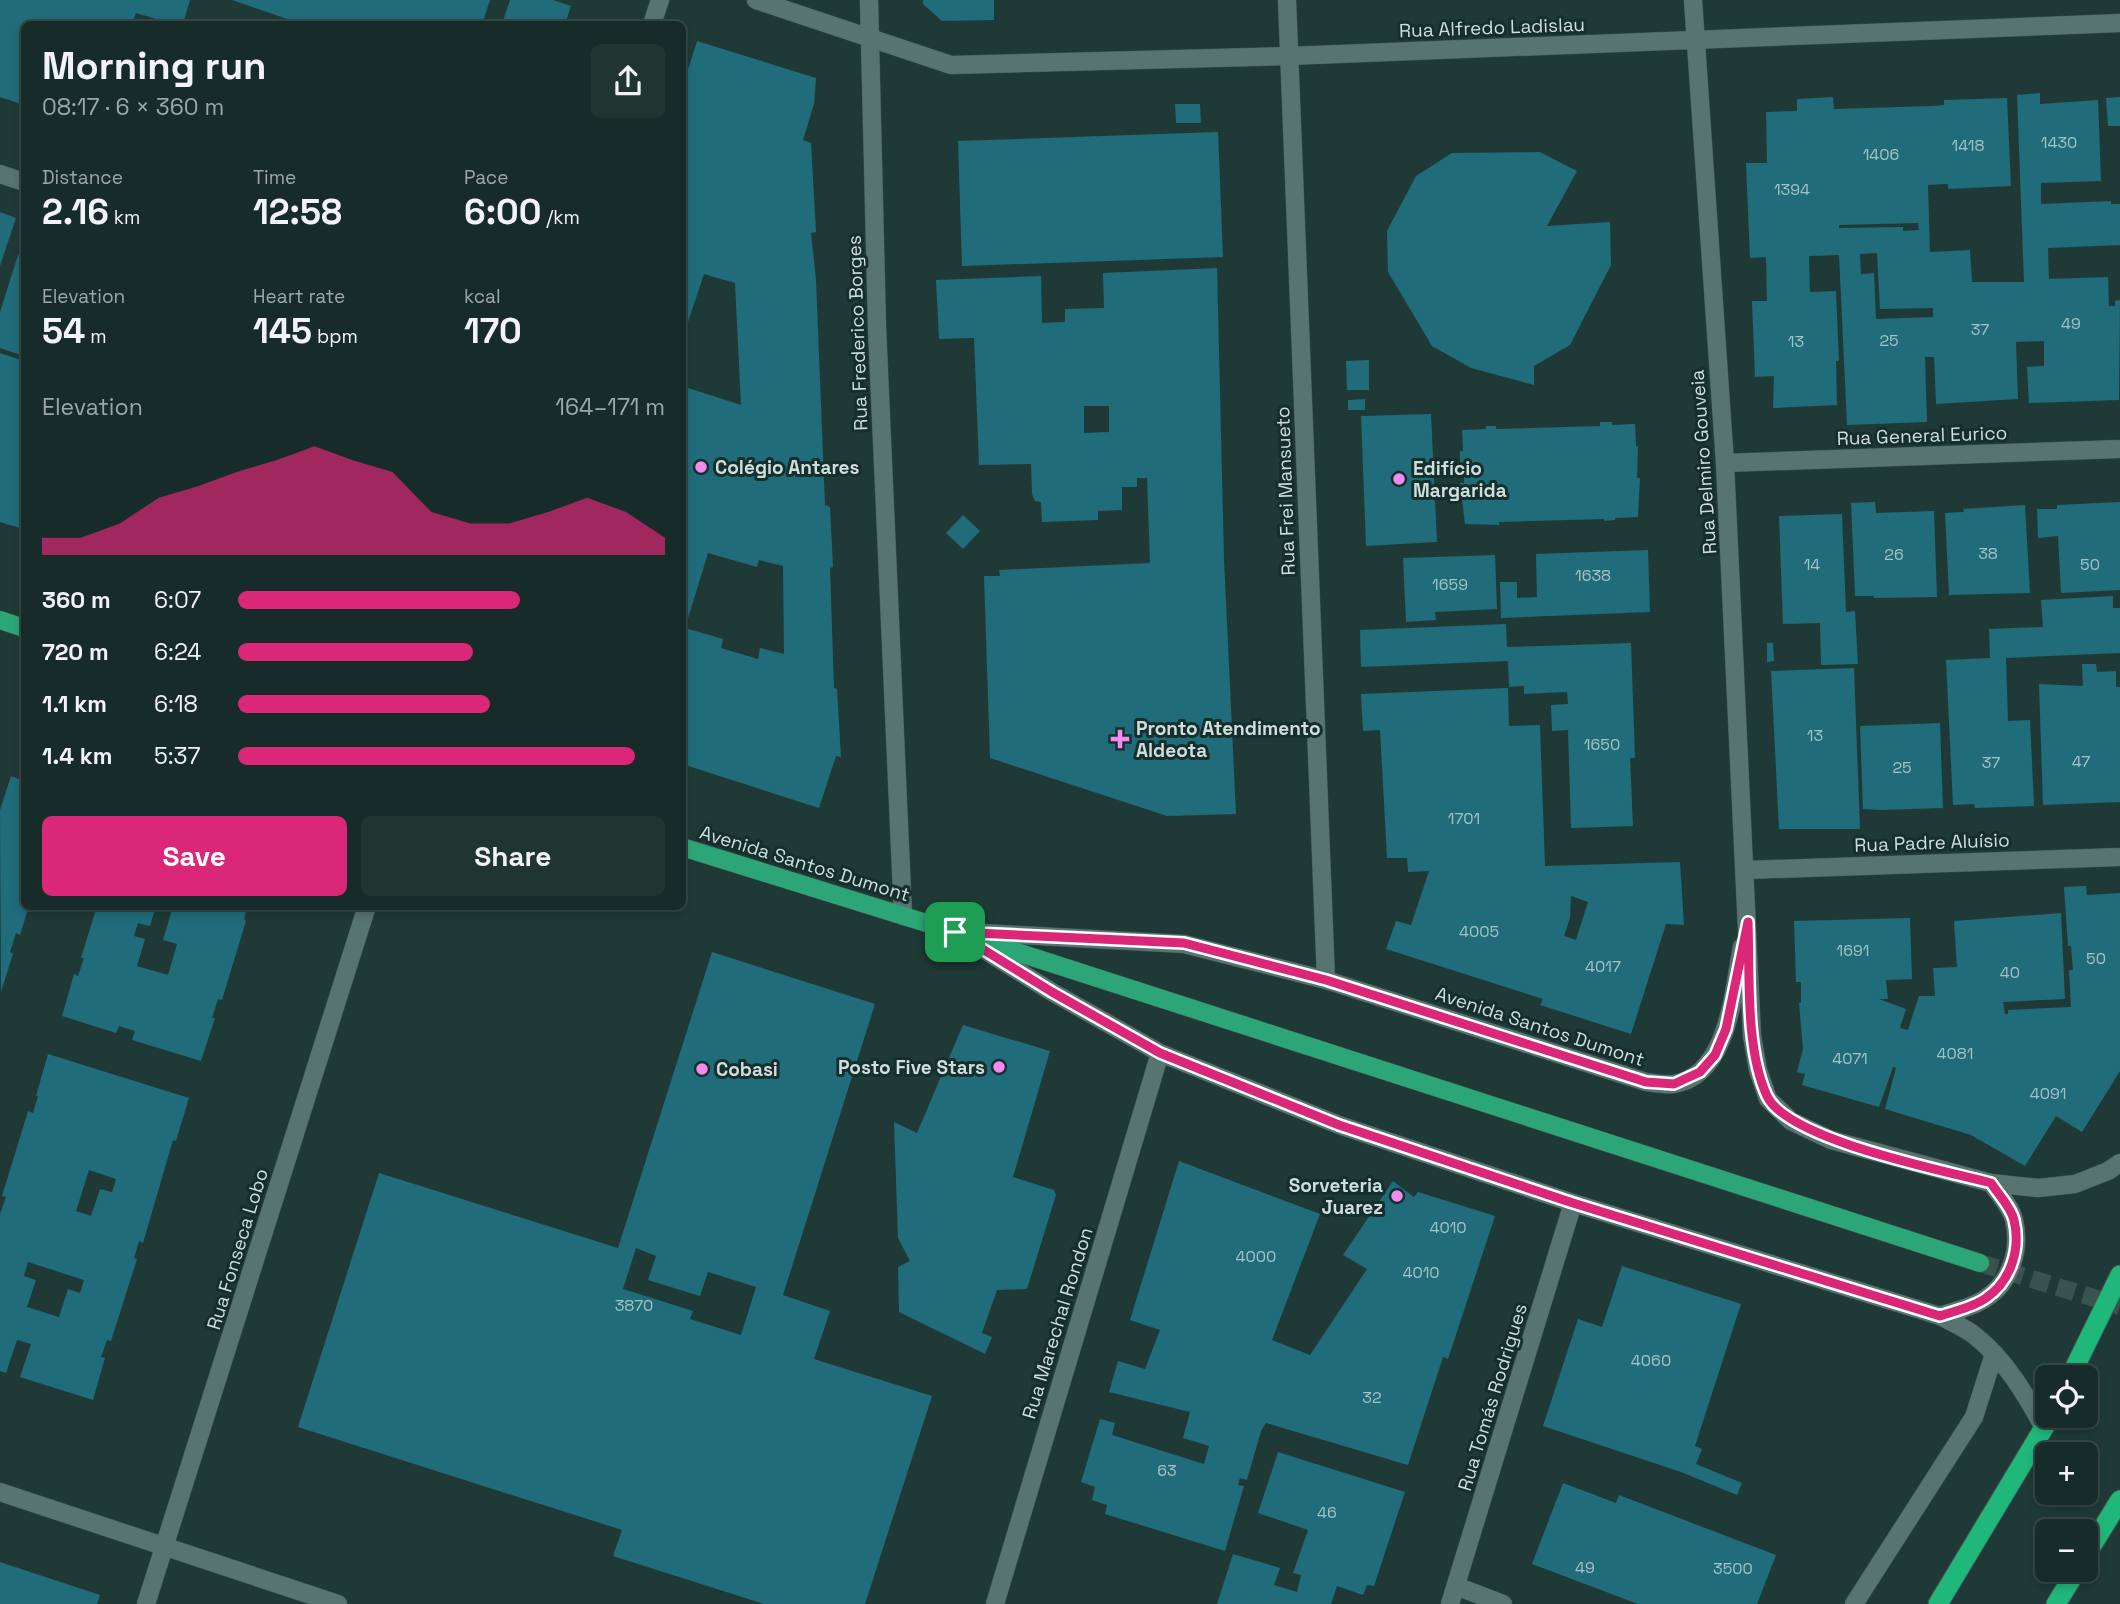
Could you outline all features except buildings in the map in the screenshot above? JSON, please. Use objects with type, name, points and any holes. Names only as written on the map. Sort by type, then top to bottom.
[{"type":"highway","points":[[2076,1365],[2120,1275]]},
{"type":"highway","points":[[1938,1604],[2044,1428]]},
{"type":"highway","points":[[2098,1536],[2120,1500]]},
{"type":"highway","points":[[2056,1604],[2070,1582]]},
{"type":"main road","points":[[0,620],[21,627]]},
{"type":"main road","name":"Avenida Santos Dumont","points":[[686,848],[955,932],[1980,1263]]},
{"type":"street","points":[[653,21],[660,0]]},
{"type":"street","name":"Rua Alfredo Ladislau","points":[[756,0],[951,65],[1289,55],[2120,23]]},
{"type":"street","name":"Rua Frederico Borges","points":[[869,0],[877,327],[903,916]]},
{"type":"street","name":"Rua Frei Mansueto","points":[[1287,0],[1326,980]]},
{"type":"street","name":"Rua Delmiro Gouveia","points":[[1693,0],[1725,463],[1748,922]]},
{"type":"street","points":[[0,174],[21,181]]},
{"type":"street","name":"Rua General Eurico","points":[[1725,463],[2120,449]]},
{"type":"street","name":"Rua Padre Aluísio","points":[[1746,870],[2120,857]]},
{"type":"street","name":"Rua Fonseca Lobo","points":[[146,1604],[366,910]]},
{"type":"street","points":[[1748,922],[1752,1036],[1758,1070],[1768,1099],[1791,1121],[1831,1140],[1991,1183],[2038,1188],[2075,1184],[2108,1171],[2120,1163]]},
{"type":"street","name":"Avenida Santos Dumont","points":[[955,932],[1184,943],[1326,980],[1646,1082],[1674,1084],[1700,1072],[1715,1055],[1726,1029],[1748,922]]},
{"type":"street","name":"Avenida Santos Dumont","points":[[955,932],[1052,992],[1160,1053],[1339,1125],[1573,1203],[1940,1316],[1973,1334],[1994,1354],[2035,1406]]},
{"type":"street","name":"Rua Marechal Rondon","points":[[995,1604],[1160,1053]]},
{"type":"street","points":[[1940,1316],[1986,1299],[2001,1284],[2013,1266],[2016,1244],[2014,1220],[1991,1183]]},
{"type":"street","name":"Rua Tomás Rodrigues","points":[[1450,1604],[1573,1203]]},
{"type":"street","points":[[1854,1604],[1974,1417],[1994,1354]]},
{"type":"street","points":[[0,1492],[338,1604]]},
{"type":"street","points":[[1456,1586],[1503,1604]]},
{"type":"tunnel","points":[[1980,1263],[2120,1306]]},
{"type":"place","name":"Colégio Antares","points":[[701,467]]},
{"type":"place","name":"Edifício Margarida","points":[[1399,479]]},
{"type":"place","name":"Pronto Atendimento Aldeota","points":[[1120,739]]},
{"type":"place","name":"Posto Five Stars","points":[[999,1067]]},
{"type":"place","name":"Cobasi","points":[[702,1069]]},
{"type":"place","name":"Sorveteria Juarez","points":[[1397,1196]]},
{"type":"route","points":[[1748,922],[1752,1036],[1758,1070],[1768,1099],[1791,1121],[1831,1140],[1991,1183],[2014,1220],[2016,1244],[2013,1266],[2001,1284],[1986,1299],[1940,1316],[1573,1203],[1339,1125],[1160,1053],[1052,992],[955,932],[1184,943],[1326,980],[1646,1082],[1674,1084],[1700,1072],[1715,1055],[1726,1029],[1748,922]]}]
